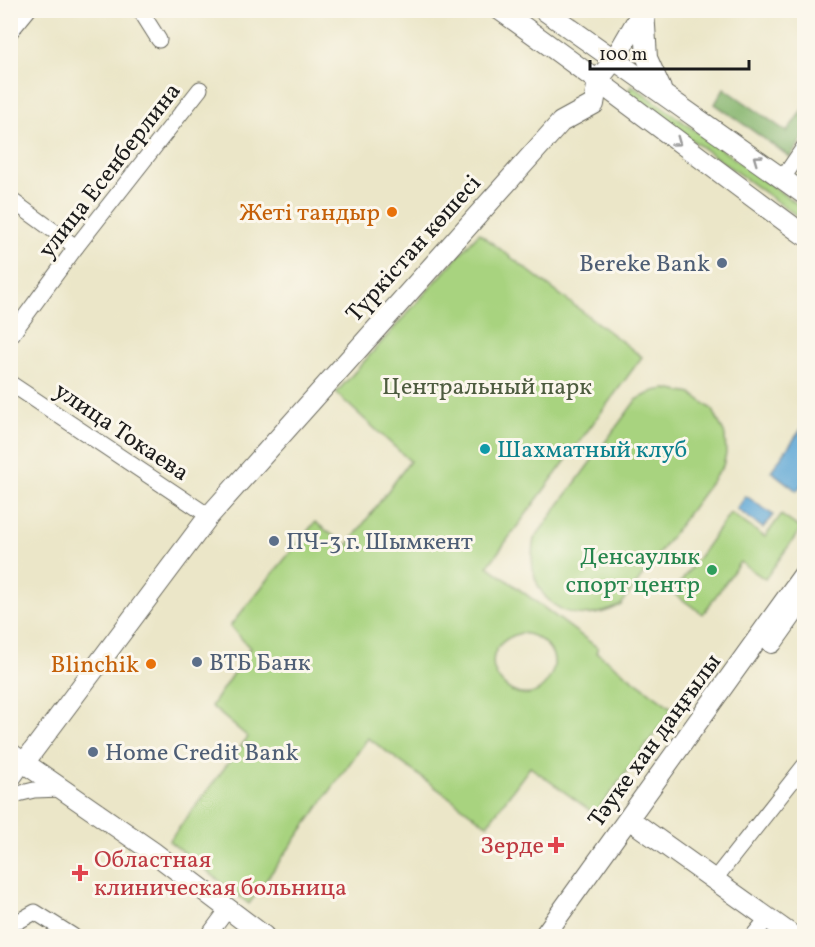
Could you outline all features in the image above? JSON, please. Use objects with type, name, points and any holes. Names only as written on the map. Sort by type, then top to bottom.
[{"type":"main road","points":[[500,10],[598,80],[643,117],[804,236]]},
{"type":"main road","points":[[544,10],[663,92],[804,194]]},
{"type":"main road","points":[[644,10],[647,58],[663,92]]},
{"type":"main road","name":"Түркістан көшесі","points":[[17,758],[209,516],[561,122],[594,104],[598,80],[614,60],[644,10]]},
{"type":"main road","points":[[561,122],[592,111],[613,109],[643,117]]},
{"type":"main road","name":"Тәуке хан даңғылы","points":[[559,936],[804,573]]},
{"type":"main road","name":"Тәуке хан даңғылы","points":[[544,936],[634,822],[804,598]]},
{"type":"main road","points":[[17,758],[153,852],[264,936]]},
{"type":"main road","points":[[634,822],[793,936]]},
{"type":"street","points":[[10,32],[28,10]]},
{"type":"street","points":[[140,10],[159,40]]},
{"type":"street","name":"улица Есенберлина","points":[[10,337],[76,247],[200,89]]},
{"type":"street","points":[[783,178],[804,147]]},
{"type":"street","points":[[10,199],[76,247]]},
{"type":"street","name":"улица Токаева","points":[[10,383],[209,516]]},
{"type":"street","points":[[10,783],[17,758]]},
{"type":"street","points":[[714,880],[804,766]]},
{"type":"street","points":[[10,796],[34,790],[62,789]]},
{"type":"street","points":[[208,936],[228,909]]},
{"type":"street","points":[[10,920],[19,921],[35,912],[73,936]]},
{"type":"street","points":[[753,936],[767,919]]},
{"type":"green space","points":[[632,85],[804,209],[804,221],[627,93]]},
{"type":"green space","points":[[724,88],[787,132],[804,107],[804,137],[790,157],[715,104]]},
{"type":"green space","name":"Центральный парк","points":[[479,233],[642,357],[488,566],[598,648],[596,652],[673,709],[595,814],[530,767],[487,825],[368,738],[249,904],[169,841],[248,737],[211,706],[250,648],[230,626],[315,522],[347,546],[410,461],[336,393]],"holes":[[[521,633],[536,637],[548,647],[554,661],[550,677],[538,691],[525,694],[511,690],[501,681],[494,669],[494,655],[502,642]]]},
{"type":"green space","points":[[666,389],[692,394],[713,410],[725,435],[726,454],[723,466],[621,605],[602,613],[583,615],[567,612],[553,604],[542,593],[535,578],[532,560],[534,539],[636,400],[654,391]]},
{"type":"green space","name":"Денсаулык спорт центр","points":[[730,513],[765,537],[781,515],[801,529],[765,579],[740,562],[703,614],[673,593]]},
{"type":"water","points":[[804,425],[804,481],[797,491],[771,471]]},
{"type":"water","points":[[746,496],[773,515],[763,528],[737,509]]},
{"type":"place","name":"Жетi тандыр","points":[[392,212]]},
{"type":"place","name":"Bereke Bank","points":[[722,263]]},
{"type":"place","name":"Шахматный клуб","points":[[485,449]]},
{"type":"place","name":"ПЧ-3 г. Шымкент","points":[[274,541]]},
{"type":"place","name":"Денсаулык спорт центр","points":[[712,570]]},
{"type":"place","name":"ВТБ Банк","points":[[197,662]]},
{"type":"place","name":"Blinchik","points":[[151,664]]},
{"type":"place","name":"Home Credit Bank","points":[[93,752]]},
{"type":"place","name":"Зерде","points":[[556,845]]},
{"type":"place","name":"Областная клиническая больница","points":[[80,873]]}]
